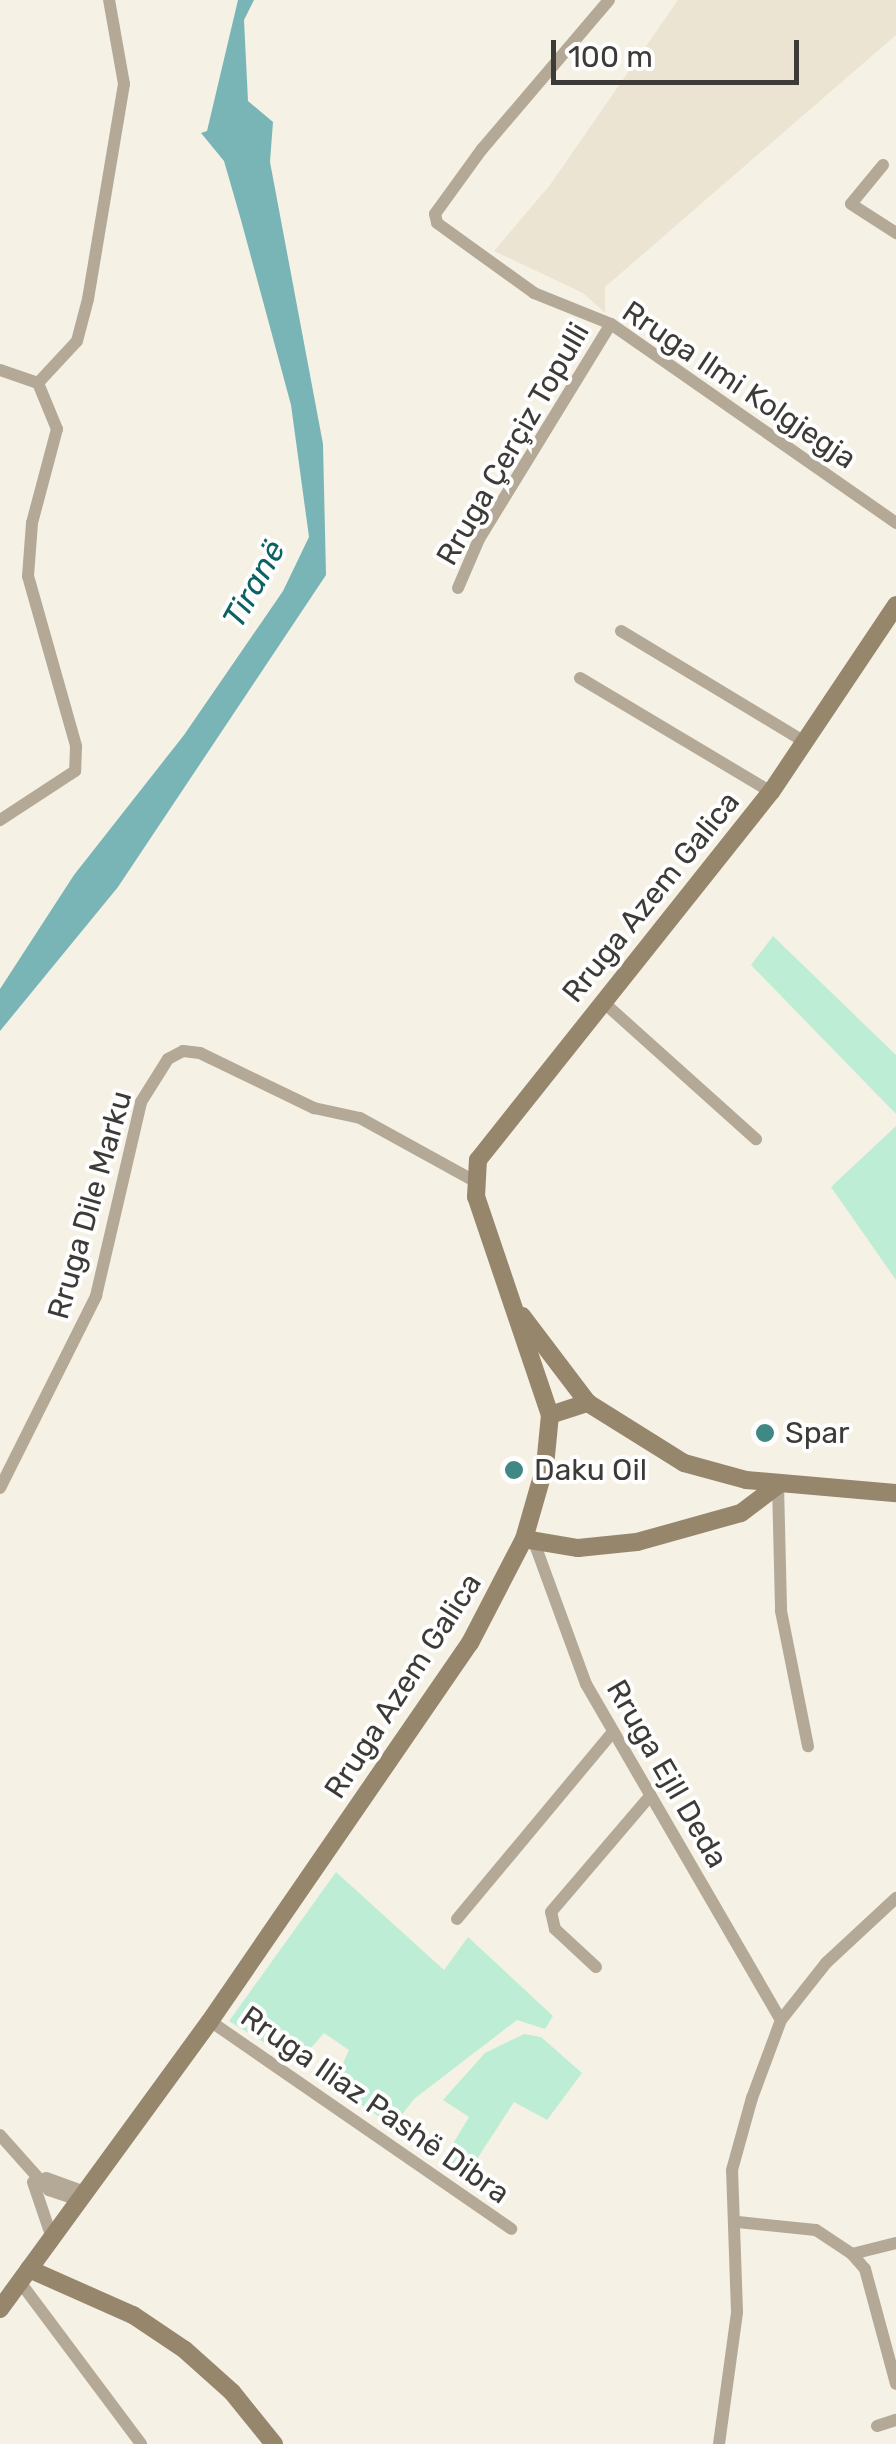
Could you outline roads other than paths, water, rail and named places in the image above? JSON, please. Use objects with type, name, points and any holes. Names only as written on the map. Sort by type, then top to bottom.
[{"type":"main road","name":"Rruga Azem Galica","points":[[0,2309],[210,2021],[470,1643],[529,1540],[550,1415],[473,1180],[490,1138],[771,792],[893,616]]},
{"type":"main road","points":[[519,1313],[588,1403],[684,1463],[778,1485],[896,1493]]},
{"type":"main road","points":[[550,1415],[588,1403]]},
{"type":"main road","points":[[529,1540],[578,1548],[638,1542],[741,1513],[778,1485]]},
{"type":"main road","points":[[25,2276],[133,2314],[185,2350],[232,2392],[274,2444]]},
{"type":"street","points":[[38,383],[77,342],[88,299],[124,84],[109,0]]},
{"type":"street","name":"Rruga Ilmi Kolgjegja","points":[[609,0],[435,214],[442,230],[534,293],[611,324],[896,522]]},
{"type":"street","points":[[883,165],[851,204],[896,233]]},
{"type":"street","name":"Rruga Çerçiz Topulli","points":[[458,588],[479,540],[611,324]]},
{"type":"street","points":[[0,370],[38,383],[57,429],[32,522],[28,576],[76,746],[75,771],[0,820]]},
{"type":"street","points":[[621,631],[805,742]]},
{"type":"street","points":[[580,678],[771,792]]},
{"type":"street","points":[[602,1001],[756,1139]]},
{"type":"street","name":"Rruga Dile Marku","points":[[0,1488],[96,1296],[141,1102],[156,1073],[183,1051],[314,1108],[360,1118],[473,1180]]},
{"type":"street","points":[[778,1485],[781,1610],[808,1746]]},
{"type":"street","name":"Rruga Ejll Deda","points":[[529,1540],[586,1684],[781,2020]]},
{"type":"street","points":[[457,1919],[613,1732]]},
{"type":"street","points":[[596,1967],[555,1928],[550,1912],[650,1796]]},
{"type":"street","points":[[719,2444],[737,2312],[738,2222],[732,2170],[781,2020],[826,1963],[896,1898]]},
{"type":"street","name":"Rruga Iliaz Pashë Dibra","points":[[210,2021],[511,2229]]},
{"type":"street","points":[[0,2134],[38,2188],[52,2238]]},
{"type":"street","points":[[11,2151],[30,2170],[82,2196]]},
{"type":"street","points":[[738,2222],[816,2230],[852,2254],[865,2269],[896,2384]]},
{"type":"street","points":[[852,2254],[896,2244]]},
{"type":"street","points":[[25,2276],[141,2444]]},
{"type":"street","points":[[877,2426],[896,2420]]},
{"type":"water","points":[[238,0],[254,0],[244,20],[248,101],[273,122],[270,162],[323,444],[326,575],[118,887],[0,1031],[0,989],[74,875],[184,735],[283,591],[309,537],[291,405],[224,161],[201,133],[207,131]]},
{"type":"place","name":"Spar","points":[[765,1433]]},
{"type":"place","name":"Daku Oil","points":[[514,1470]]},
{"type":"water label","name":"Tiranë","points":[[254,584]]}]
